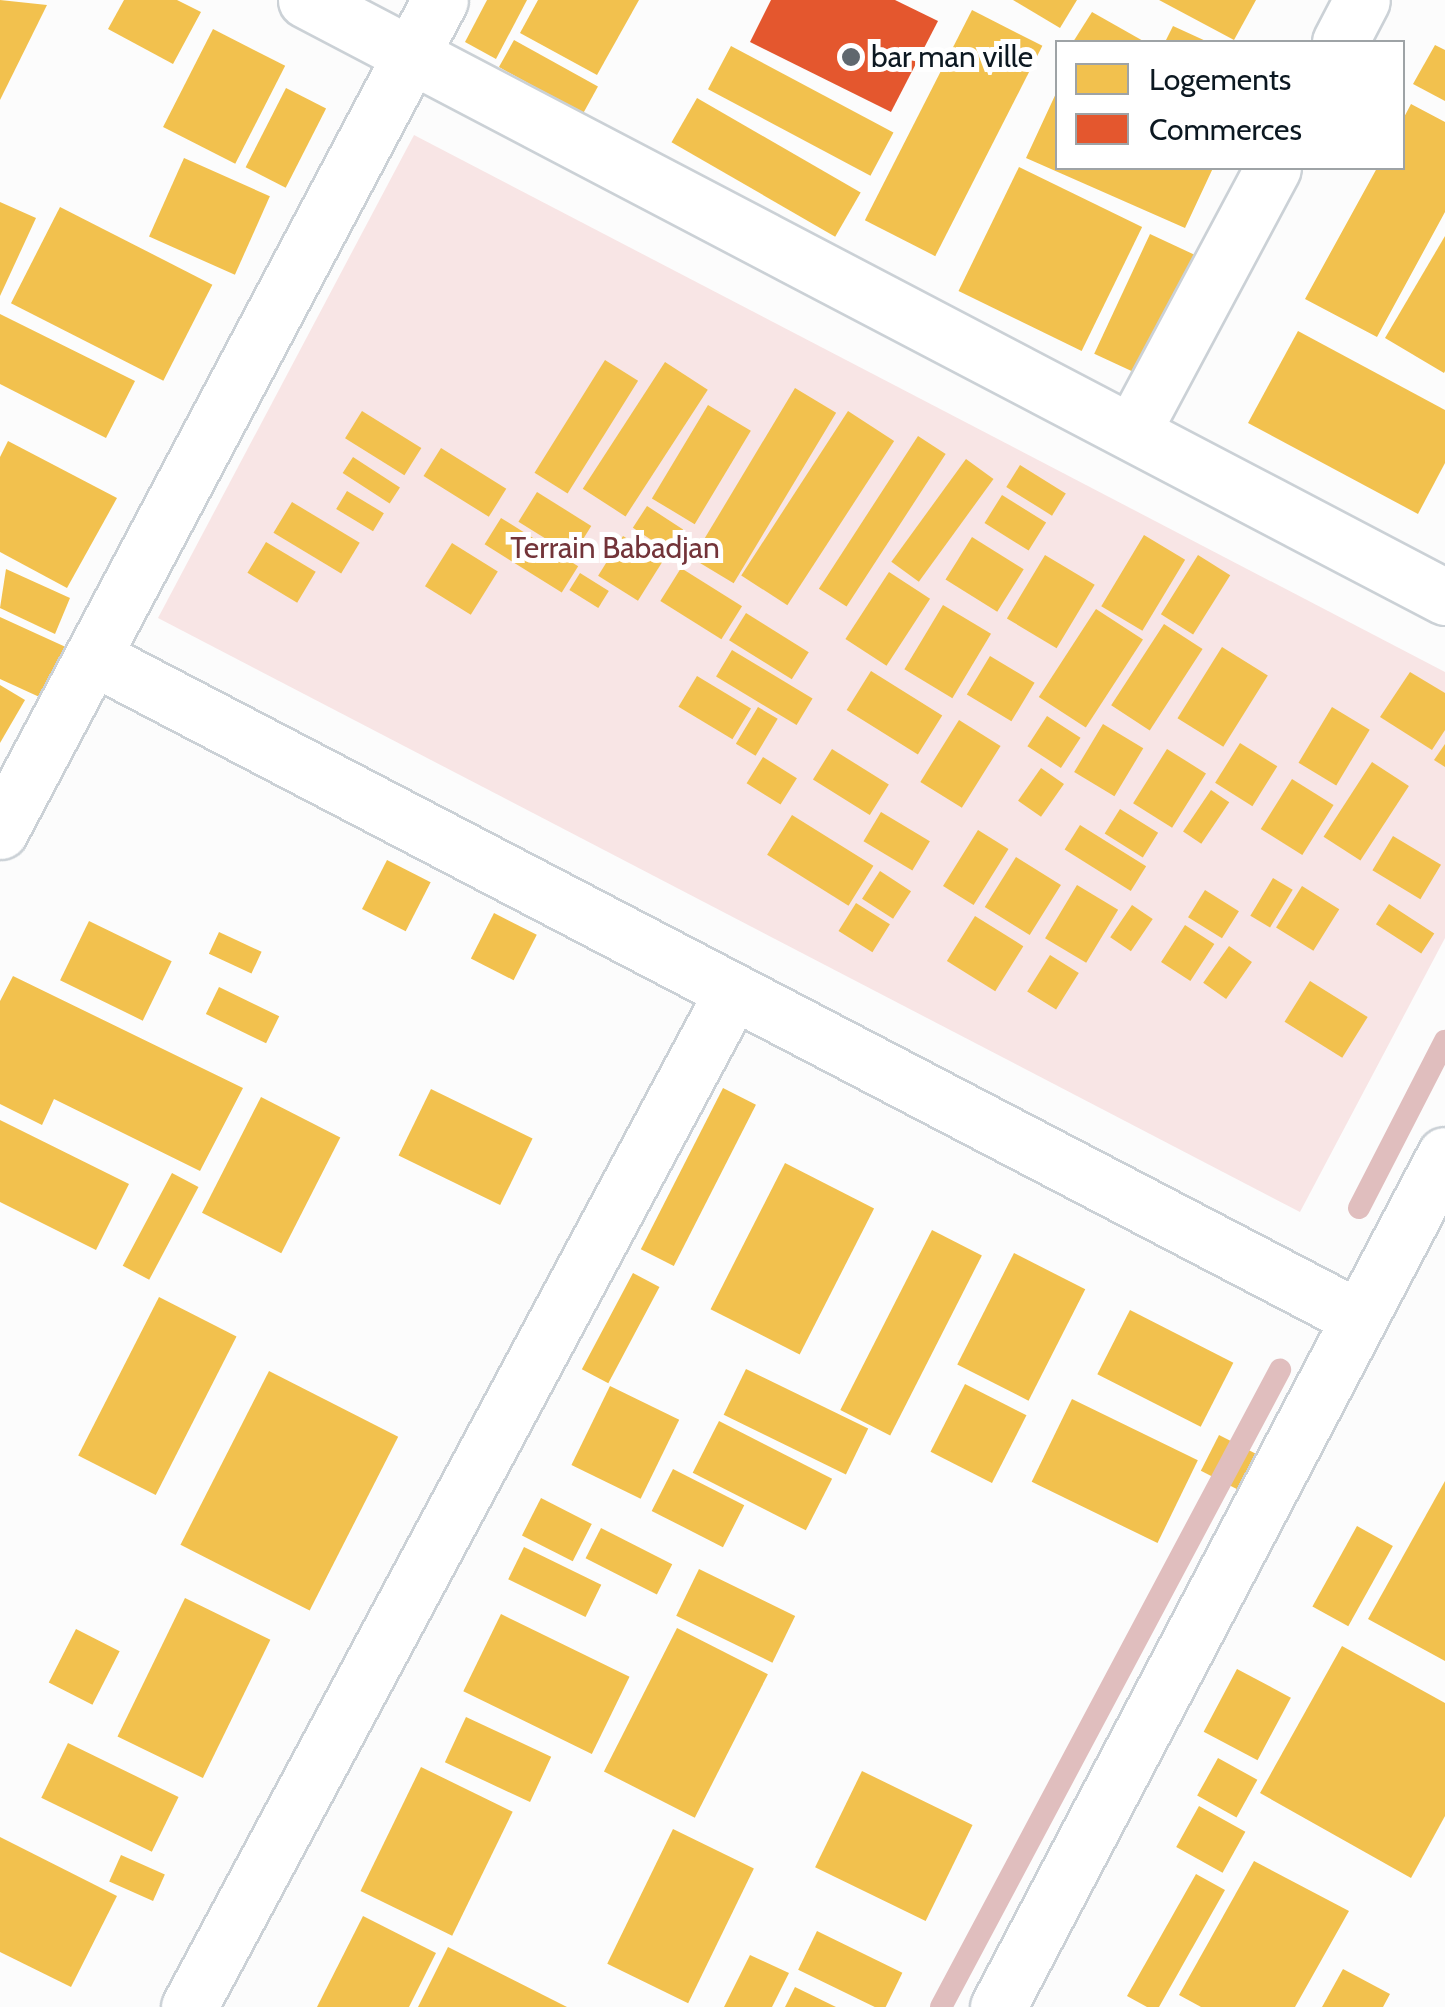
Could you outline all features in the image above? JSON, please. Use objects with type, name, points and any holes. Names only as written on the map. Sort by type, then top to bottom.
[{"type":"street","points":[[306,0],[1445,597]]},
{"type":"street","points":[[0,830],[440,0]]},
{"type":"street","points":[[1341,40],[1362,0]]},
{"type":"street","points":[[1132,432],[1272,170]]},
{"type":"street","points":[[93,656],[731,994],[1357,1317]]},
{"type":"street","points":[[190,2007],[731,994]]},
{"type":"street","points":[[998,2007],[1445,1155]]},
{"type":"green space","name":"Terrain Babadjan","points":[[414,135],[1445,672],[1445,938],[1300,1212],[158,618]]},
{"type":"building: Logements","points":[[0,0],[47,5],[0,100]]},
{"type":"building: Logements","points":[[124,0],[177,0],[201,12],[173,64],[108,29]]},
{"type":"building: Logements","points":[[487,0],[527,0],[496,59],[465,42]]},
{"type":"building: Logements","points":[[538,0],[639,0],[597,75],[520,33]]},
{"type":"building: Logements","points":[[1013,0],[1077,0],[1060,28]]},
{"type":"building: Logements","points":[[1159,0],[1256,0],[1234,40]]},
{"type":"building: Logements","points":[[972,10],[1042,46],[935,256],[865,220]]},
{"type":"building: Logements","points":[[1092,12],[1141,40],[1074,40]]},
{"type":"building: Logements","points":[[1173,26],[1204,40],[1166,40]]},
{"type":"building: Logements","points":[[213,29],[285,66],[235,164],[163,127]]},
{"type":"building: Logements","points":[[514,40],[598,87],[583,114],[499,67]]},
{"type":"building: Logements","points":[[1435,45],[1445,50],[1445,101],[1413,84]]},
{"type":"building: Logements","points":[[731,46],[893,132],[870,176],[708,89]]},
{"type":"building: Logements","points":[[286,88],[326,108],[286,188],[246,167]]},
{"type":"building: Logements","points":[[1055,95],[1055,170],[1212,170],[1185,228],[1026,158]]},
{"type":"building: Logements","points":[[697,98],[861,192],[835,237],[672,142]]},
{"type":"building: Logements","points":[[1411,104],[1445,122],[1445,212],[1377,337],[1305,299],[1376,170],[1405,170],[1405,115]]},
{"type":"building: Logements","points":[[184,158],[270,196],[235,275],[149,237]]},
{"type":"building: Logements","points":[[1019,167],[1142,227],[1082,351],[959,291]]},
{"type":"building: Logements","points":[[0,202],[36,218],[0,296]]},
{"type":"building: Logements","points":[[60,207],[212,285],[163,381],[11,303]]},
{"type":"building: Logements","points":[[1150,234],[1198,256],[1142,376],[1094,354]]},
{"type":"building: Logements","points":[[1445,236],[1445,371],[1444,373],[1385,338]]},
{"type":"building: Logements","points":[[0,314],[135,381],[106,438],[0,384]]},
{"type":"building: Logements","points":[[1298,331],[1445,410],[1445,463],[1418,514],[1248,423]]},
{"type":"building: Logements","points":[[605,360],[638,381],[568,493],[535,473]]},
{"type":"building: Logements","points":[[665,362],[708,390],[626,516],[583,489]]},
{"type":"building: Logements","points":[[795,388],[836,413],[734,583],[693,559]]},
{"type":"building: Logements","points":[[708,405],[751,431],[695,524],[652,498]]},
{"type":"building: Logements","points":[[362,411],[421,448],[404,475],[345,438]]},
{"type":"building: Logements","points":[[848,411],[894,441],[787,605],[741,575]]},
{"type":"building: Logements","points":[[918,436],[946,454],[847,607],[819,589]]},
{"type":"building: Logements","points":[[8,441],[117,498],[67,588],[0,552],[0,457]]},
{"type":"building: Logements","points":[[441,448],[506,489],[489,517],[424,476]]},
{"type":"building: Logements","points":[[353,457],[400,487],[390,503],[343,473]]},
{"type":"building: Logements","points":[[966,459],[994,479],[919,582],[891,562]]},
{"type":"building: Logements","points":[[1020,465],[1066,494],[1052,516],[1006,487]]},
{"type":"building: Logements","points":[[347,491],[384,513],[373,531],[336,509]]},
{"type":"building: Logements","points":[[537,492],[591,526],[573,556],[518,522]]},
{"type":"building: Logements","points":[[1002,495],[1046,523],[1029,551],[985,523]]},
{"type":"building: Logements","points":[[292,502],[360,543],[341,574],[273,533]]},
{"type":"building: Logements","points":[[647,506],[683,529],[669,551],[633,528]]},
{"type":"building: Logements","points":[[501,518],[578,566],[562,593],[485,544]]},
{"type":"building: Logements","points":[[1144,535],[1185,560],[1142,631],[1101,606]]},
{"type":"building: Logements","points":[[623,536],[663,561],[638,601],[598,576]]},
{"type":"building: Logements","points":[[972,537],[1024,569],[997,612],[946,579]]},
{"type":"building: Logements","points":[[266,542],[316,572],[297,603],[247,573]]},
{"type":"building: Logements","points":[[452,543],[498,572],[471,615],[425,586]]},
{"type":"building: Logements","points":[[1045,555],[1095,585],[1057,648],[1007,618]]},
{"type":"building: Logements","points":[[1198,555],[1230,575],[1193,635],[1161,614]]},
{"type":"building: Logements","points":[[681,568],[742,606],[721,639],[660,601]]},
{"type":"building: Logements","points":[[6,569],[70,598],[55,634],[0,608]]},
{"type":"building: Logements","points":[[889,572],[930,599],[887,666],[845,639]]},
{"type":"building: Logements","points":[[580,573],[609,591],[598,608],[569,590]]},
{"type":"building: Logements","points":[[943,605],[991,634],[952,698],[904,669]]},
{"type":"building: Logements","points":[[1096,609],[1143,639],[1086,728],[1039,697]]},
{"type":"building: Logements","points":[[746,613],[809,652],[792,679],[729,640]]},
{"type":"building: Logements","points":[[0,617],[81,654],[57,705],[0,679]]},
{"type":"building: Logements","points":[[1164,624],[1203,649],[1150,730],[1111,705]]},
{"type":"building: Logements","points":[[1222,647],[1268,676],[1223,747],[1177,718]]},
{"type":"building: Logements","points":[[732,650],[813,698],[797,725],[716,677]]},
{"type":"building: Logements","points":[[990,656],[1035,683],[1011,721],[967,695]]},
{"type":"building: Logements","points":[[871,671],[942,716],[918,755],[847,710]]},
{"type":"building: Logements","points":[[1410,672],[1445,693],[1445,730],[1432,750],[1380,717]]},
{"type":"building: Logements","points":[[697,676],[751,708],[732,739],[678,707]]},
{"type":"building: Logements","points":[[0,685],[25,700],[0,743]]},
{"type":"building: Logements","points":[[758,707],[778,719],[756,756],[736,744]]},
{"type":"building: Logements","points":[[1332,707],[1370,730],[1336,785],[1299,763]]},
{"type":"building: Logements","points":[[1047,716],[1081,738],[1061,768],[1027,746]]},
{"type":"building: Logements","points":[[959,720],[1001,746],[962,808],[920,782]]},
{"type":"building: Logements","points":[[1103,724],[1143,748],[1114,796],[1074,772]]},
{"type":"building: Logements","points":[[1240,743],[1277,766],[1252,806],[1215,783]]},
{"type":"building: Logements","points":[[1445,744],[1445,767],[1434,760]]},
{"type":"building: Logements","points":[[832,749],[889,785],[870,815],[813,780]]},
{"type":"building: Logements","points":[[1167,749],[1206,773],[1172,828],[1133,803]]},
{"type":"building: Logements","points":[[763,757],[797,778],[780,804],[747,783]]},
{"type":"building: Logements","points":[[1372,762],[1409,786],[1360,861],[1324,837]]},
{"type":"building: Logements","points":[[1041,768],[1064,784],[1041,817],[1018,801]]},
{"type":"building: Logements","points":[[1292,779],[1334,805],[1302,855],[1261,829]]},
{"type":"building: Logements","points":[[1211,790],[1229,802],[1201,844],[1183,831]]},
{"type":"building: Logements","points":[[1120,809],[1158,833],[1143,857],[1105,834]]},
{"type":"building: Logements","points":[[881,812],[930,841],[912,871],[863,841]]},
{"type":"building: Logements","points":[[792,815],[873,866],[849,906],[767,855]]},
{"type":"building: Logements","points":[[1080,825],[1146,866],[1131,891],[1065,850]]},
{"type":"building: Logements","points":[[978,830],[1009,849],[974,905],[943,886]]},
{"type":"building: Logements","points":[[1393,836],[1441,865],[1420,899],[1372,870]]},
{"type":"building: Logements","points":[[1016,857],[1061,885],[1030,935],[985,907]]},
{"type":"building: Logements","points":[[387,860],[431,882],[406,931],[362,909]]},
{"type":"building: Logements","points":[[880,871],[911,891],[893,919],[862,899]]},
{"type":"building: Logements","points":[[1273,878],[1293,890],[1270,928],[1250,916]]},
{"type":"building: Logements","points":[[1077,885],[1118,910],[1086,963],[1045,938]]},
{"type":"building: Logements","points":[[1302,886],[1339,909],[1313,951],[1276,928]]},
{"type":"building: Logements","points":[[1205,890],[1239,911],[1222,938],[1188,917]]},
{"type":"building: Logements","points":[[856,903],[890,924],[872,952],[839,931]]},
{"type":"building: Logements","points":[[1389,904],[1434,933],[1421,954],[1376,924]]},
{"type":"building: Logements","points":[[1132,905],[1153,919],[1131,951],[1110,937]]},
{"type":"building: Logements","points":[[494,913],[537,935],[514,980],[471,958]]},
{"type":"building: Logements","points":[[975,916],[1023,946],[995,991],[947,961]]},
{"type":"building: Logements","points":[[89,921],[172,961],[143,1021],[60,980]]},
{"type":"building: Logements","points":[[1185,925],[1214,944],[1190,981],[1161,962]]},
{"type":"building: Logements","points":[[219,932],[262,952],[251,974],[209,954]]},
{"type":"building: Logements","points":[[1229,946],[1252,962],[1226,999],[1203,983]]},
{"type":"building: Logements","points":[[1050,955],[1079,973],[1056,1009],[1027,991]]},
{"type":"building: Logements","points":[[13,976],[243,1088],[200,1171],[54,1099],[42,1125],[0,1104],[0,1001]]},
{"type":"building: Logements","points":[[1310,981],[1368,1017],[1342,1058],[1285,1022]]},
{"type":"building: Logements","points":[[219,987],[279,1016],[266,1043],[206,1014]]},
{"type":"building: Logements","points":[[723,1088],[756,1105],[674,1266],[641,1249]]},
{"type":"building: Logements","points":[[431,1089],[533,1139],[500,1205],[399,1156]]},
{"type":"building: Logements","points":[[261,1097],[340,1137],[281,1253],[202,1213]]},
{"type":"building: Logements","points":[[0,1120],[129,1184],[96,1250],[0,1202]]},
{"type":"building: Logements","points":[[785,1163],[874,1208],[800,1355],[711,1309]]},
{"type":"building: Logements","points":[[172,1173],[198,1187],[149,1280],[123,1266]]},
{"type":"building: Logements","points":[[932,1230],[982,1255],[890,1435],[840,1410]]},
{"type":"building: Logements","points":[[1014,1253],[1085,1289],[1029,1401],[957,1364]]},
{"type":"building: Logements","points":[[633,1273],[659,1287],[608,1383],[582,1369]]},
{"type":"building: Logements","points":[[159,1297],[237,1336],[156,1495],[78,1456]]},
{"type":"building: Logements","points":[[1130,1310],[1233,1363],[1201,1427],[1097,1374]]},
{"type":"building: Logements","points":[[746,1369],[868,1429],[846,1474],[724,1415]]},
{"type":"building: Logements","points":[[269,1371],[398,1437],[310,1611],[180,1545]]},
{"type":"building: Logements","points":[[965,1384],[1026,1415],[992,1483],[930,1452]]},
{"type":"building: Logements","points":[[610,1386],[679,1420],[641,1499],[571,1465]]},
{"type":"building: Logements","points":[[1072,1399],[1198,1460],[1158,1543],[1032,1482]]},
{"type":"building: Logements","points":[[719,1421],[832,1479],[806,1530],[693,1473]]},
{"type":"building: Logements","points":[[1219,1435],[1276,1464],[1258,1500],[1201,1471]]},
{"type":"building: Logements","points":[[673,1469],[744,1505],[723,1547],[652,1511]]},
{"type":"building: Logements","points":[[1445,1481],[1445,1661],[1368,1619]]},
{"type":"building: Logements","points":[[541,1498],[592,1524],[573,1561],[522,1535]]},
{"type":"building: Logements","points":[[1357,1526],[1393,1546],[1348,1626],[1312,1606]]},
{"type":"building: Logements","points":[[601,1528],[672,1564],[657,1595],[586,1558]]},
{"type":"building: Logements","points":[[524,1547],[601,1585],[586,1617],[508,1579]]},
{"type":"building: Logements","points":[[699,1569],[795,1616],[772,1663],[676,1616]]},
{"type":"building: Logements","points":[[185,1598],[270,1640],[203,1778],[117,1736]]},
{"type":"building: Logements","points":[[501,1614],[630,1677],[592,1754],[463,1691]]},
{"type":"building: Logements","points":[[677,1628],[768,1674],[695,1818],[604,1771]]},
{"type":"building: Logements","points":[[76,1629],[120,1651],[92,1705],[49,1682]]},
{"type":"building: Logements","points":[[1342,1646],[1445,1703],[1445,1816],[1411,1878],[1260,1793]]},
{"type":"building: Logements","points":[[1237,1669],[1291,1698],[1258,1760],[1204,1732]]},
{"type":"building: Logements","points":[[466,1717],[551,1757],[530,1802],[445,1762]]},
{"type":"building: Logements","points":[[68,1743],[179,1797],[152,1852],[41,1798]]},
{"type":"building: Logements","points":[[1218,1758],[1257,1780],[1237,1817],[1197,1796]]},
{"type":"building: Logements","points":[[421,1767],[513,1812],[452,1936],[361,1891]]},
{"type":"building: Logements","points":[[862,1771],[973,1825],[926,1921],[815,1867]]},
{"type":"building: Logements","points":[[1199,1806],[1245,1832],[1223,1873],[1176,1847]]},
{"type":"building: Logements","points":[[673,1829],[754,1868],[688,2003],[607,1964]]},
{"type":"building: Logements","points":[[0,1837],[117,1896],[71,1987],[0,1952]]},
{"type":"building: Logements","points":[[121,1855],[165,1875],[153,1901],[109,1881]]},
{"type":"building: Logements","points":[[1254,1861],[1349,1911],[1295,2007],[1201,2007],[1179,1995]]},
{"type":"building: Logements","points":[[1196,1874],[1225,1890],[1159,2007],[1147,2007],[1127,1996]]},
{"type":"building: Logements","points":[[363,1916],[436,1953],[409,2007],[317,2007]]},
{"type":"building: Logements","points":[[817,1931],[902,1973],[886,2007],[875,2007],[798,1970]]},
{"type":"building: Logements","points":[[448,1947],[567,2007],[418,2007]]},
{"type":"building: Logements","points":[[750,1955],[789,1973],[772,2007],[724,2007]]},
{"type":"building: Logements","points":[[1343,1969],[1390,1994],[1383,2007],[1322,2007]]},
{"type":"building: Logements","points":[[795,1987],[836,2007],[785,2007]]},
{"type":"building: Commerces","points":[[771,0],[895,0],[938,21],[891,112],[750,42]]},
{"type":"waterway","points":[[1359,1208],[1445,1041]]},
{"type":"waterway","points":[[941,2007],[1280,1370]]},
{"type":"place","name":"bar man ville","points":[[851,57]]}]
